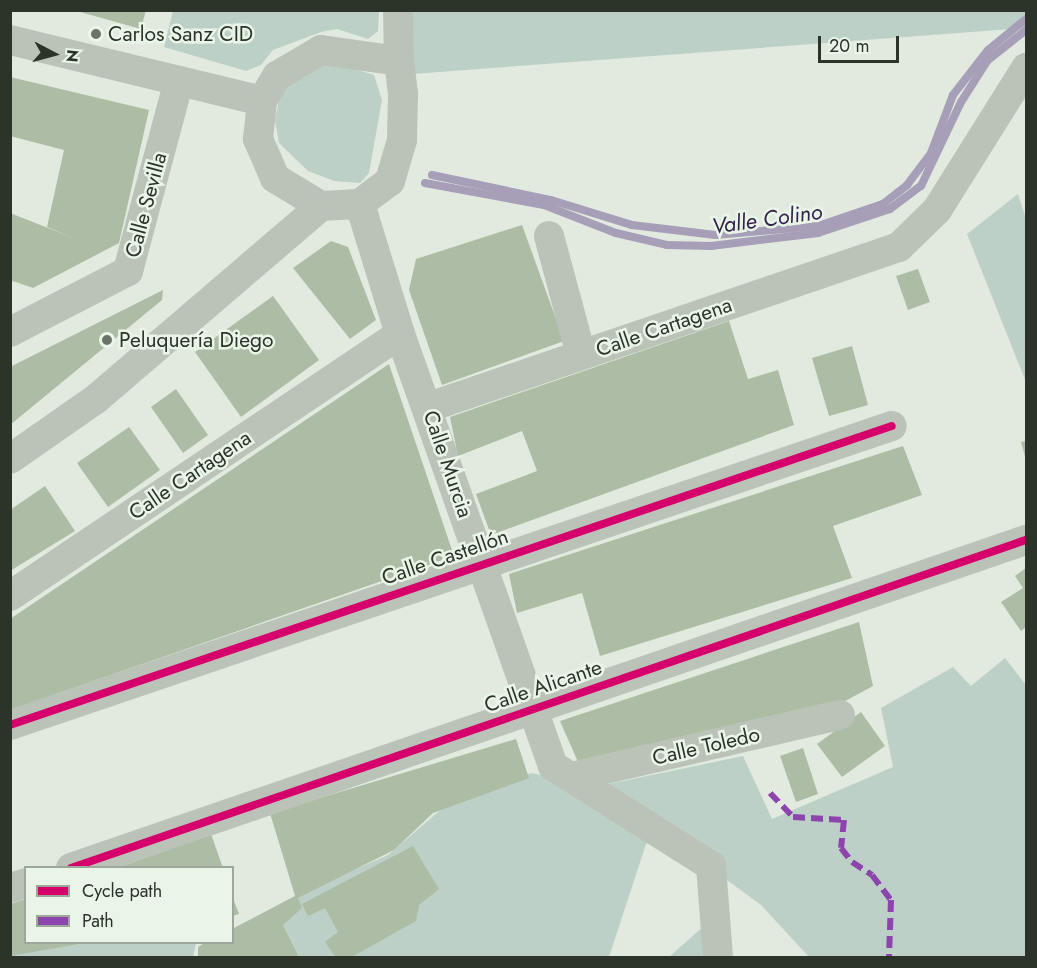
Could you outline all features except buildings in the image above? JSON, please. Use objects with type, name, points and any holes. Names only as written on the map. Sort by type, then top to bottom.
[{"type":"street","points":[[398,10],[399,61],[404,95],[402,140],[390,181],[360,204],[321,206],[275,178],[258,139],[262,101],[277,76],[321,50],[399,61]]},
{"type":"street","points":[[10,40],[262,101]]},
{"type":"street","name":"Calle Cartagena","points":[[429,406],[899,247],[937,210],[1026,68]]},
{"type":"street","name":"Calle Sevilla","points":[[15,325],[128,271],[179,81]]},
{"type":"street","name":"Calle Murcia","points":[[360,204],[400,334],[429,406],[531,709],[553,766],[711,866],[718,957]]},
{"type":"street","points":[[10,459],[96,399],[321,206]]},
{"type":"street","points":[[549,236],[581,355]]},
{"type":"street","name":"Calle Cartagena","points":[[10,596],[400,334]]},
{"type":"street","name":"Calle Castellón","points":[[10,725],[482,563],[892,426]]},
{"type":"street","name":"Calle Alicante","points":[[74,866],[1026,540]]},
{"type":"street","name":"Calle Toledo","points":[[571,777],[840,715]]},
{"type":"green space","points":[[173,10],[379,11],[378,31],[368,39],[337,29],[321,32],[273,50],[261,65],[246,71],[164,47]]},
{"type":"green space","points":[[1026,10],[1026,28],[413,74],[410,11]]},
{"type":"green space","points":[[338,64],[374,75],[382,100],[369,173],[360,183],[334,181],[308,171],[279,143],[275,120],[279,100],[287,86],[316,66]]},
{"type":"green space","points":[[1018,194],[1026,219],[1026,382],[967,234]]},
{"type":"green space","points":[[1005,658],[1026,685],[1026,957],[809,957],[761,905],[599,786],[743,756],[772,819],[893,767],[881,708],[953,667],[971,686]]},
{"type":"green space","points":[[531,773],[551,777],[648,838],[609,957],[300,957],[283,925],[297,895],[388,855],[445,806]]},
{"type":"green space","points":[[705,925],[705,957],[669,957]]},
{"type":"green space","points":[[76,944],[196,944],[193,957],[11,958],[11,954]]},
{"type":"waterway","points":[[432,175],[551,200],[632,225],[715,235],[818,226],[883,204],[907,185],[931,153],[953,95],[988,50],[1026,19]]},
{"type":"waterway","name":"Valle Colino","points":[[425,183],[544,205],[616,233],[667,245],[711,246],[818,233],[890,209],[921,186],[961,102],[988,60],[1026,30]]},
{"type":"marked path","points":[[770,793],[793,817],[844,820],[841,848],[852,862],[872,875],[891,900],[889,958]]},
{"type":"cycle path","points":[[10,725],[892,426]]},
{"type":"cycle path","points":[[77,866],[1026,540]]},
{"type":"place","name":"Carlos Sanz CID","points":[[96,34]]},
{"type":"place","name":"Peluquería Diego","points":[[107,340]]}]
